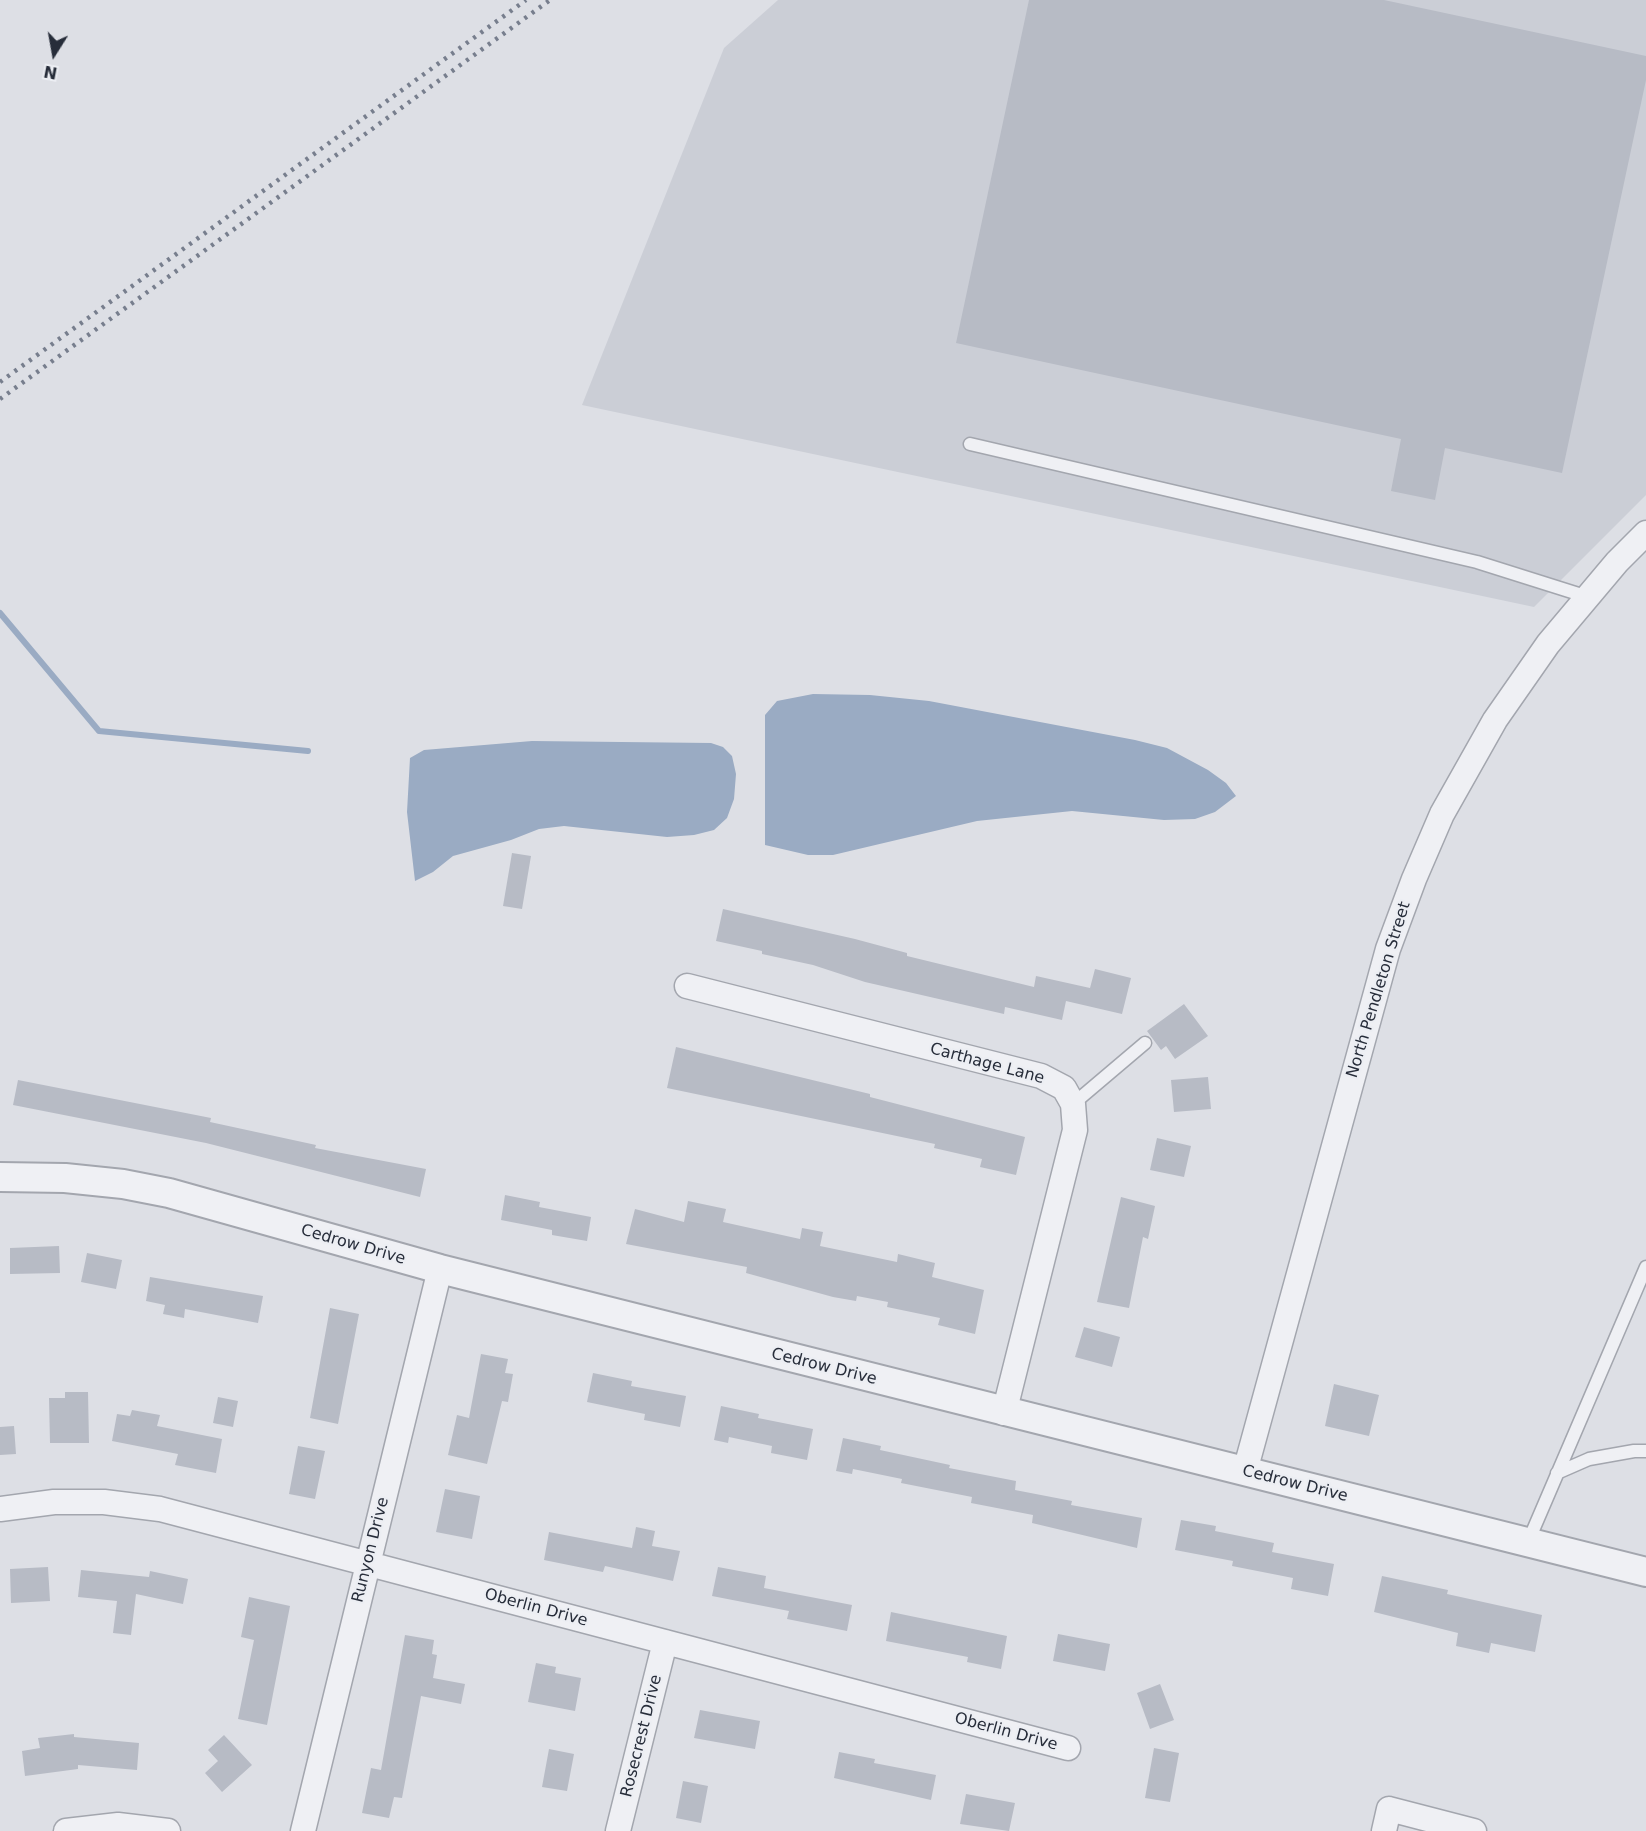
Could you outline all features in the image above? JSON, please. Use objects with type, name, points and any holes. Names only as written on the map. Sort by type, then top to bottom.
[{"type":"street","name":"North Pendleton Street","points":[[1245,1472],[1388,949],[1414,879],[1442,814],[1495,720],[1548,644],[1646,533]]},
{"type":"street","name":"Carthage Lane","points":[[687,986],[1041,1076],[1064,1088],[1073,1104]]},
{"type":"street","points":[[1004,1413],[1075,1130],[1073,1104]]},
{"type":"street","name":"Cedrow Drive","points":[[0,1177],[65,1178],[123,1184],[169,1193],[440,1269],[1004,1413],[1646,1572]]},
{"type":"street","name":"Runyon Drive","points":[[303,1831],[440,1269]]},
{"type":"street","name":"Oberlin Drive","points":[[0,1509],[54,1502],[104,1502],[160,1509],[1068,1748]]},
{"type":"street","name":"Rosecrest Drive","points":[[618,1831],[665,1641]]},
{"type":"street","points":[[1387,1820],[1474,1831]]},
{"type":"street","points":[[66,1831],[118,1825],[168,1831]]},
{"type":"lane","points":[[970,444],[1477,562],[1588,597]]},
{"type":"lane","points":[[1073,1104],[1145,1043]]},
{"type":"lane","points":[[1527,1543],[1646,1267]]},
{"type":"lane","points":[[1557,1473],[1589,1459],[1646,1451]]},
{"type":"shaded area","points":[[778,0],[1646,0],[1646,495],[1534,607],[582,405],[724,48]]},
{"type":"water","points":[[813,694],[870,695],[929,701],[1135,740],[1167,748],[1208,770],[1226,783],[1236,796],[1215,812],[1195,819],[1164,820],[1072,811],[977,821],[833,855],[808,855],[765,845],[765,715],[777,701]]},
{"type":"water","points":[[532,741],[711,743],[723,747],[732,756],[736,774],[734,799],[727,818],[714,830],[694,835],[667,837],[564,826],[539,829],[511,840],[453,856],[433,872],[415,881],[407,812],[410,758],[424,750]]},
{"type":"building","points":[[1029,0],[1384,0],[1646,56],[1646,80],[1562,473],[1445,448],[1435,500],[1391,491],[1401,439],[956,343]]},
{"type":"building","points":[[512,853],[531,856],[522,909],[503,906]]},
{"type":"building","points":[[723,909],[855,939],[907,953],[907,956],[1034,987],[1036,976],[1090,988],[1095,969],[1131,978],[1122,1014],[1066,1001],[1062,1020],[1005,1007],[1004,1014],[865,982],[813,965],[716,941]]},
{"type":"building","points":[[1184,1004],[1208,1036],[1175,1059],[1166,1046],[1161,1050],[1147,1031]]},
{"type":"building","points":[[676,1047],[870,1094],[870,1097],[1025,1137],[1016,1175],[980,1167],[982,1159],[934,1148],[935,1144],[667,1088]]},
{"type":"building","points":[[1208,1077],[1211,1109],[1174,1112],[1171,1080]]},
{"type":"building","points":[[18,1080],[211,1118],[210,1122],[316,1145],[315,1148],[426,1169],[420,1197],[206,1143],[13,1105]]},
{"type":"building","points":[[1157,1138],[1191,1146],[1184,1177],[1150,1170]]},
{"type":"building","points":[[505,1195],[540,1202],[539,1207],[591,1217],[587,1241],[552,1235],[552,1230],[501,1220]]},
{"type":"building","points":[[1121,1197],[1155,1206],[1148,1239],[1143,1237],[1129,1308],[1097,1302]]},
{"type":"building","points":[[688,1201],[726,1209],[723,1222],[800,1239],[802,1228],[823,1232],[820,1246],[897,1262],[898,1254],[935,1263],[932,1277],[984,1290],[975,1334],[938,1325],[940,1318],[887,1307],[888,1302],[857,1296],[856,1301],[833,1297],[746,1273],[747,1267],[626,1244],[635,1209],[684,1222]]},
{"type":"building","points":[[59,1246],[60,1273],[10,1274],[10,1248]]},
{"type":"building","points":[[87,1253],[122,1260],[116,1289],[81,1282]]},
{"type":"building","points":[[150,1277],[263,1296],[258,1323],[185,1309],[184,1318],[163,1314],[165,1305],[146,1301]]},
{"type":"building","points":[[330,1308],[359,1314],[338,1424],[310,1418]]},
{"type":"building","points":[[1084,1327],[1120,1337],[1112,1367],[1075,1357]]},
{"type":"building","points":[[481,1354],[508,1359],[505,1373],[513,1374],[508,1402],[502,1401],[487,1464],[448,1455],[457,1415],[469,1418]]},
{"type":"building","points":[[593,1373],[632,1381],[631,1386],[686,1396],[680,1427],[644,1420],[645,1414],[587,1402]]},
{"type":"building","points":[[1334,1384],[1379,1395],[1369,1436],[1325,1426]]},
{"type":"building","points":[[65,1392],[88,1392],[89,1443],[50,1443],[49,1398],[65,1398]]},
{"type":"building","points":[[218,1397],[238,1401],[233,1427],[213,1423]]},
{"type":"building","points":[[721,1406],[759,1414],[758,1418],[813,1429],[807,1460],[771,1453],[772,1446],[729,1437],[728,1443],[714,1440]]},
{"type":"building","points":[[132,1410],[160,1415],[157,1426],[222,1439],[216,1473],[175,1465],[178,1454],[112,1441],[117,1414],[130,1416]]},
{"type":"building","points":[[14,1426],[16,1454],[0,1455],[0,1427]]},
{"type":"building","points":[[843,1438],[881,1446],[880,1450],[950,1465],[949,1468],[1016,1481],[1015,1490],[1072,1501],[1071,1505],[1142,1518],[1137,1548],[1032,1523],[1033,1515],[971,1503],[972,1497],[901,1483],[902,1479],[853,1469],[852,1474],[836,1471]]},
{"type":"building","points":[[298,1446],[325,1451],[315,1499],[289,1494]]},
{"type":"building","points":[[445,1489],[480,1496],[472,1539],[436,1532]]},
{"type":"building","points":[[1181,1520],[1216,1526],[1215,1531],[1274,1543],[1272,1552],[1334,1564],[1328,1596],[1291,1589],[1293,1578],[1232,1566],[1233,1561],[1175,1550]]},
{"type":"building","points":[[636,1527],[655,1531],[652,1546],[680,1551],[673,1581],[605,1566],[603,1572],[544,1560],[549,1532],[632,1548]]},
{"type":"building","points":[[48,1567],[50,1601],[11,1603],[10,1569]]},
{"type":"building","points":[[718,1567],[766,1576],[764,1588],[852,1605],[847,1631],[787,1619],[789,1611],[712,1596]]},
{"type":"building","points":[[81,1570],[149,1577],[150,1571],[188,1579],[183,1604],[136,1594],[131,1635],[113,1633],[117,1601],[78,1597]]},
{"type":"building","points":[[1382,1576],[1448,1590],[1447,1594],[1542,1615],[1535,1652],[1491,1643],[1489,1653],[1456,1646],[1458,1633],[1374,1612]]},
{"type":"building","points":[[249,1597],[290,1606],[267,1725],[238,1719],[254,1640],[241,1637]]},
{"type":"building","points":[[891,1612],[1007,1636],[1001,1669],[967,1662],[968,1657],[886,1641]]},
{"type":"building","points":[[1058,1634],[1110,1644],[1105,1671],[1053,1661]]},
{"type":"building","points":[[405,1635],[434,1640],[432,1654],[437,1655],[433,1678],[465,1684],[461,1704],[421,1696],[402,1798],[394,1797],[389,1818],[362,1813],[371,1768],[381,1770]]},
{"type":"building","points":[[536,1663],[556,1667],[555,1673],[581,1678],[575,1711],[528,1702]]},
{"type":"building","points":[[1160,1684],[1174,1720],[1150,1729],[1137,1693]]},
{"type":"building","points":[[700,1710],[760,1721],[755,1749],[694,1738]]},
{"type":"building","points":[[74,1734],[74,1737],[139,1743],[137,1770],[78,1765],[78,1769],[25,1776],[22,1751],[40,1748],[38,1738]]},
{"type":"building","points":[[224,1735],[252,1765],[222,1792],[205,1773],[218,1761],[208,1750]]},
{"type":"building","points":[[1154,1748],[1179,1753],[1170,1802],[1145,1798]]},
{"type":"building","points":[[549,1749],[574,1754],[567,1791],[542,1787]]},
{"type":"building","points":[[839,1752],[875,1759],[874,1763],[936,1775],[931,1800],[834,1778]]},
{"type":"building","points":[[683,1781],[708,1786],[701,1823],[676,1818]]},
{"type":"building","points":[[966,1794],[1015,1803],[1009,1831],[960,1824]]},
{"type":"waterway","points":[[0,613],[99,731],[308,751]]},
{"type":"railway","points":[[0,382],[526,0]]},
{"type":"railway","points":[[0,399],[550,0]]}]
